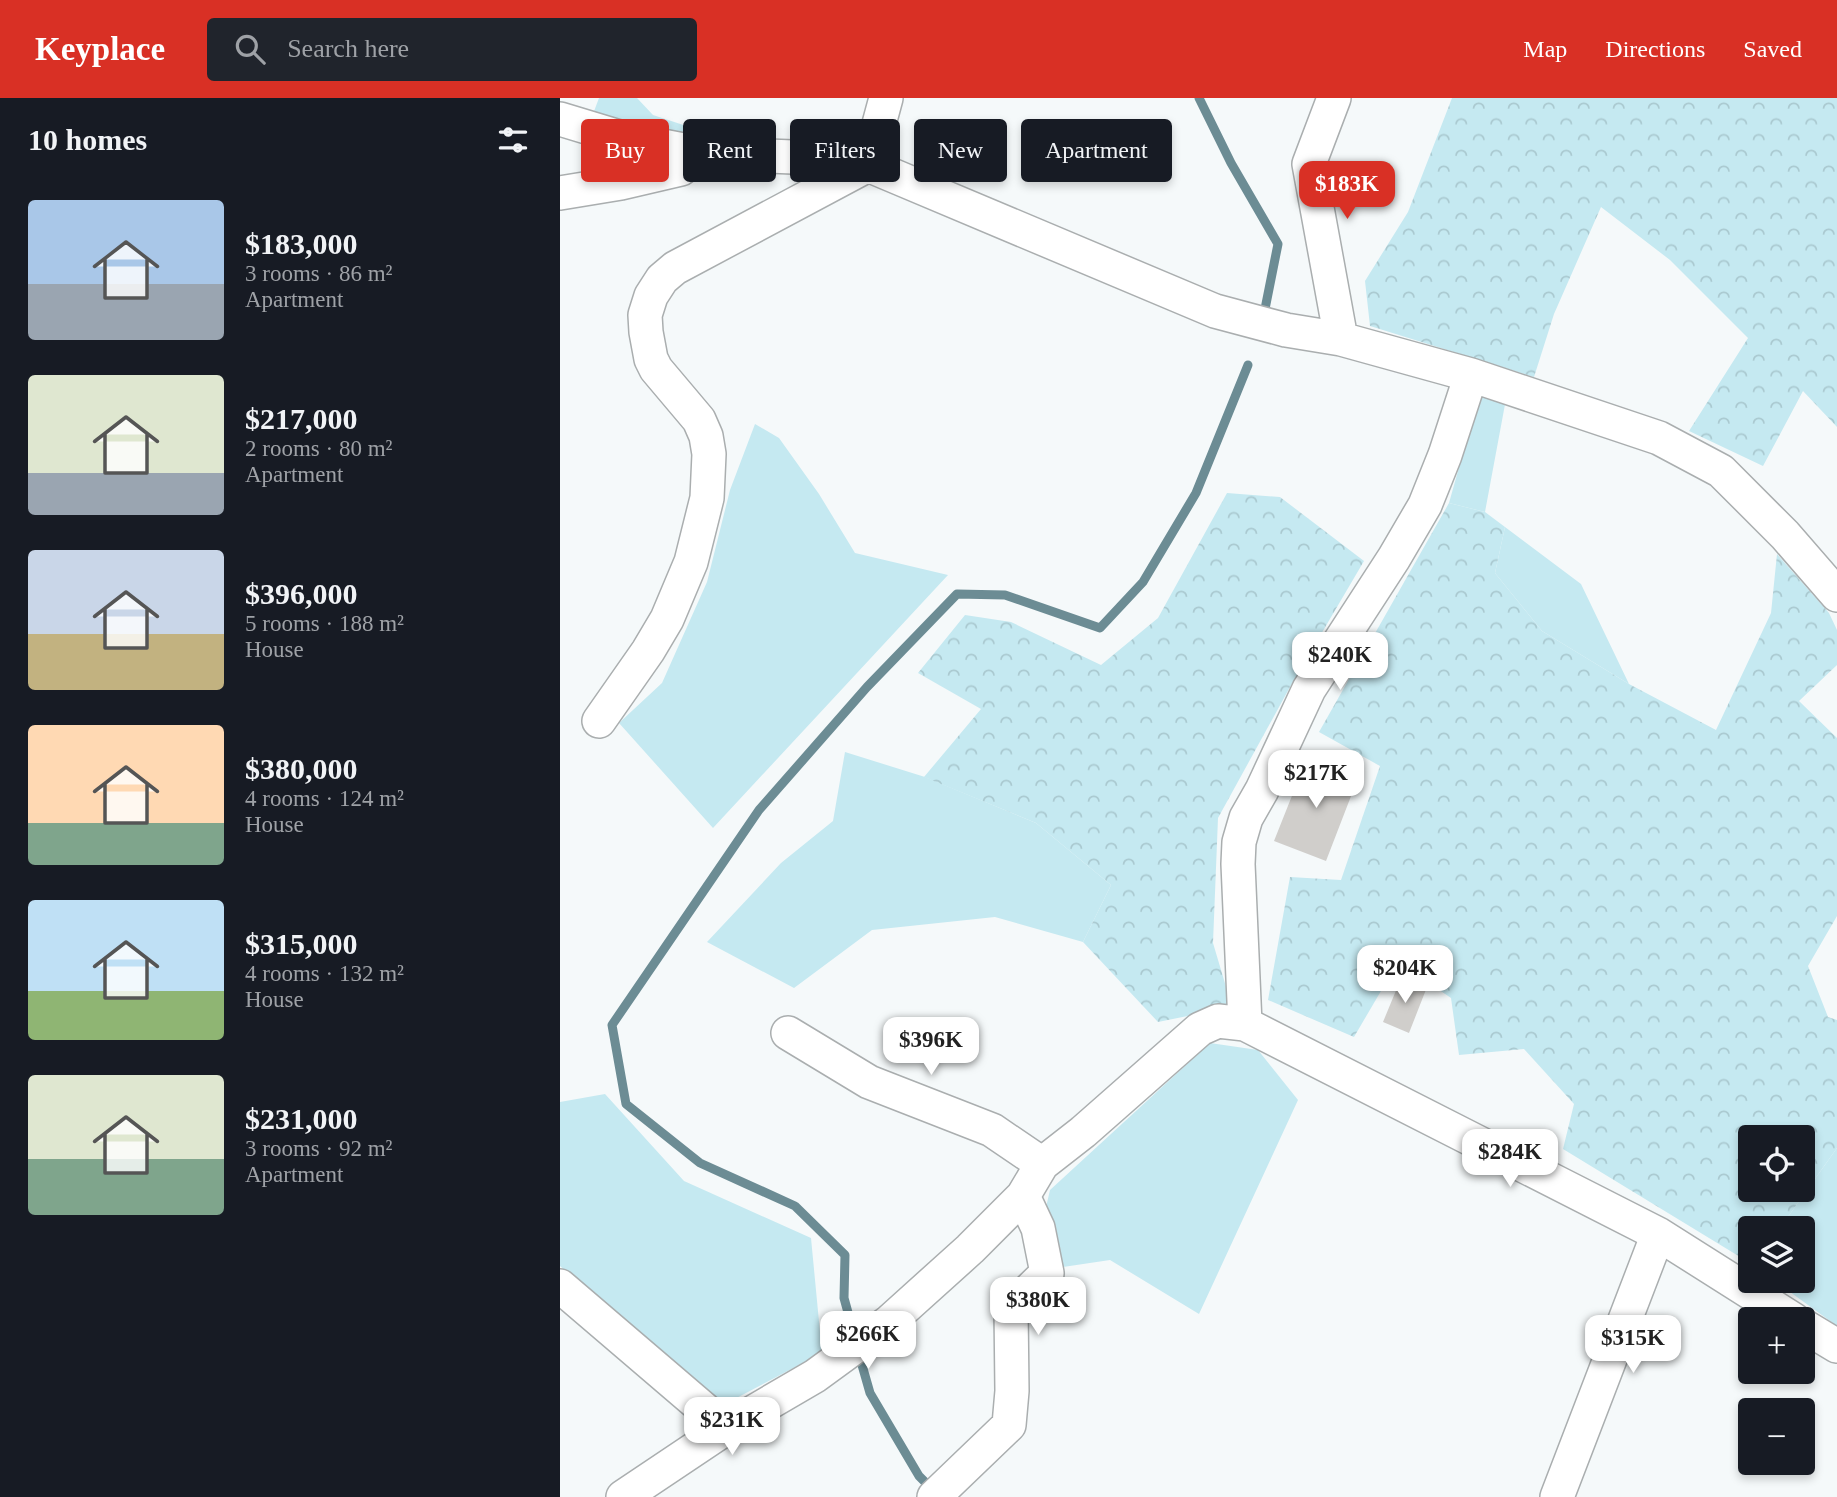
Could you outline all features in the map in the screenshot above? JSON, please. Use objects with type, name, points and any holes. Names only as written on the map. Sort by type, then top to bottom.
[{"type":"street","points":[[880,119],[886,98]]},
{"type":"street","points":[[1334,98],[1309,164],[1341,339]]},
{"type":"street","points":[[560,119],[626,139],[683,150]]},
{"type":"street","points":[[560,193],[621,183],[683,167]]},
{"type":"street","points":[[900,179],[1214,311],[1286,330],[1341,339],[1471,375],[1659,438],[1721,471],[1785,535],[1837,595]]},
{"type":"street","points":[[599,721],[667,619],[691,562],[707,498],[709,454],[699,420],[656,369],[651,359],[645,315],[652,296],[662,279],[675,268],[836,182]]},
{"type":"street","points":[[1245,1024],[1238,864],[1246,818],[1309,689],[1388,568],[1425,505],[1445,455],[1471,375]]},
{"type":"street","points":[[623,1497],[726,1428],[815,1376],[889,1322],[970,1249],[1023,1196],[1042,1164],[1083,1132],[1200,1029],[1218,1021],[1245,1024],[1658,1234],[1773,1307]]},
{"type":"street","points":[[788,1033],[869,1082],[992,1130],[1042,1164]]},
{"type":"street","points":[[934,1497],[1009,1425],[1012,1391],[1011,1308],[1048,1273],[1038,1228],[1023,1196]]},
{"type":"street","points":[[1557,1497],[1658,1234]]},
{"type":"street","points":[[560,1286],[726,1428]]},
{"type":"street","points":[[1815,1333],[1837,1346]]},
{"type":"green space","points":[[599,98],[637,98],[653,115],[665,119],[610,119],[593,114]]},
{"type":"green space","points":[[1452,98],[1837,98],[1837,427],[1803,391],[1763,466],[1689,431],[1748,338],[1670,260],[1601,207],[1554,314],[1534,377],[1370,326],[1365,281],[1408,212]]},
{"type":"green space","points":[[669,120],[683,125],[683,136],[669,134]]},
{"type":"green space","points":[[1481,389],[1506,399],[1485,512],[1449,503]]},
{"type":"green space","points":[[755,424],[779,438],[819,494],[855,553],[948,575],[713,828],[619,723],[662,683],[707,582],[730,490]]},
{"type":"green space","points":[[1227,493],[1280,497],[1364,561],[1290,687],[1218,818],[1213,943],[1232,1007],[1158,1022],[1083,942],[1111,885],[1036,823],[924,777],[981,709],[918,673],[965,615],[1011,622],[1101,665],[1158,618]]},
{"type":"green space","points":[[1449,503],[1485,512],[1505,527],[1495,573],[1542,631],[1629,684],[1716,730],[1771,613],[1777,554],[1829,613],[1837,630],[1837,665],[1799,701],[1837,738],[1837,916],[1808,966],[1828,1017],[1837,1020],[1837,1148],[1815,1179],[1815,1125],[1738,1125],[1738,1202],[1799,1202],[1789,1216],[1738,1216],[1738,1256],[1563,1149],[1574,1104],[1524,1049],[1459,1055],[1451,998],[1398,962],[1354,1037],[1268,1000],[1290,877],[1341,880],[1380,766],[1319,732]]},
{"type":"green space","points":[[1505,527],[1581,584],[1629,684],[1542,631],[1495,573]]},
{"type":"green space","points":[[845,752],[925,777],[1036,823],[1111,885],[1083,942],[995,917],[872,930],[794,988],[707,942],[781,863],[833,821]]},
{"type":"green space","points":[[1210,1043],[1258,1050],[1298,1100],[1199,1314],[1110,1260],[1063,1267],[1043,1220],[1050,1190]]},
{"type":"green space","points":[[605,1094],[684,1181],[811,1238],[822,1353],[727,1403],[712,1401],[560,1266],[560,1102]]},
{"type":"green space","points":[[1837,1148],[1837,1326],[1815,1310],[1815,1307],[1811,1307],[1792,1293],[1815,1293],[1815,1216],[1789,1216],[1799,1202],[1815,1202],[1815,1179]]},
{"type":"building","points":[[1307,758],[1358,778],[1326,861],[1274,841]]},
{"type":"building","points":[[1402,976],[1427,987],[1409,1033],[1383,1022]]},
{"type":"waterway","points":[[1199,98],[1231,163],[1278,244],[1265,309]]},
{"type":"waterway","points":[[855,1338],[844,1298],[845,1255],[795,1206],[700,1163],[626,1104],[612,1025],[759,810],[867,687],[957,594],[1005,595],[1100,628],[1143,582],[1196,493],[1248,365]]},
{"type":"waterway","points":[[858,1351],[870,1393],[919,1476],[934,1491]]}]
